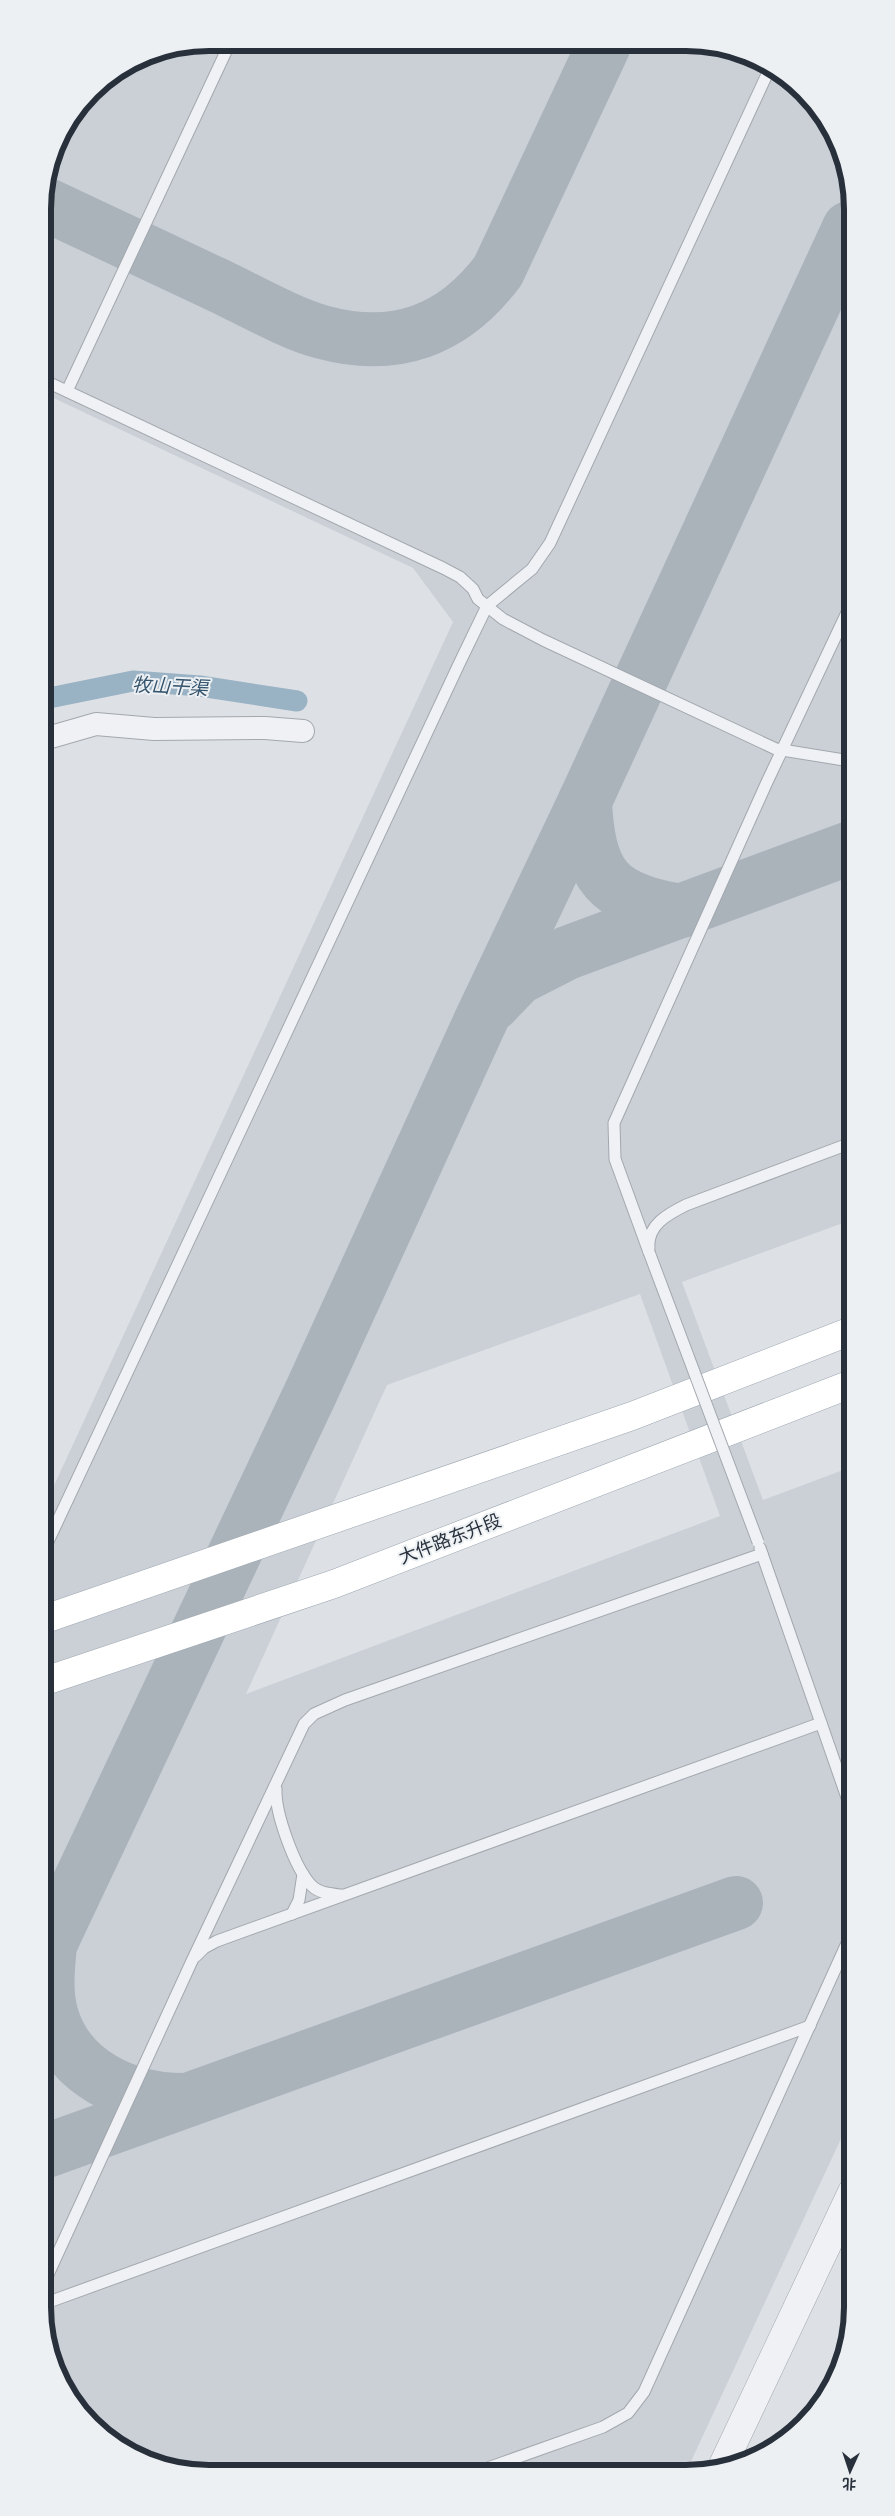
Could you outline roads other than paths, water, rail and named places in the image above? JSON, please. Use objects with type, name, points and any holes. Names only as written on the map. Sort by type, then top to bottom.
[{"type":"main road","points":[[51,1617],[632,1416],[843,1334]]},
{"type":"main road","name":"大件路东升段","points":[[51,1680],[334,1584],[843,1387]]},
{"type":"street","points":[[52,737],[96,724],[154,729],[266,728],[302,731]]},
{"type":"street","points":[[726,2459],[843,2211]]},
{"type":"lane","points":[[67,391],[226,52]]},
{"type":"lane","points":[[51,1534],[87,1454],[487,606],[532,569],[550,543],[767,75]]},
{"type":"lane","points":[[52,384],[460,577],[487,606],[503,619],[543,640],[781,751],[844,760]]},
{"type":"lane","points":[[843,1785],[758,1542],[615,1160],[614,1123],[781,751],[844,619]]},
{"type":"lane","points":[[650,1252],[648,1239],[652,1230],[668,1214],[710,1195],[844,1145]]},
{"type":"lane","points":[[51,2268],[304,1724],[314,1714],[345,1700],[762,1554]]},
{"type":"lane","points":[[191,1964],[204,1948],[217,1941],[821,1723]]},
{"type":"lane","points":[[276,1785],[279,1818],[303,1874],[313,1888],[325,1893],[342,1895]]},
{"type":"lane","points":[[292,1914],[299,1900],[303,1874]]},
{"type":"lane","points":[[496,2465],[604,2426],[628,2414],[644,2392],[843,1952]]},
{"type":"lane","points":[[51,2301],[810,2026]]},
{"type":"waterway","name":"牧山干渠","points":[[52,697],[133,681],[200,686],[297,701]]}]
